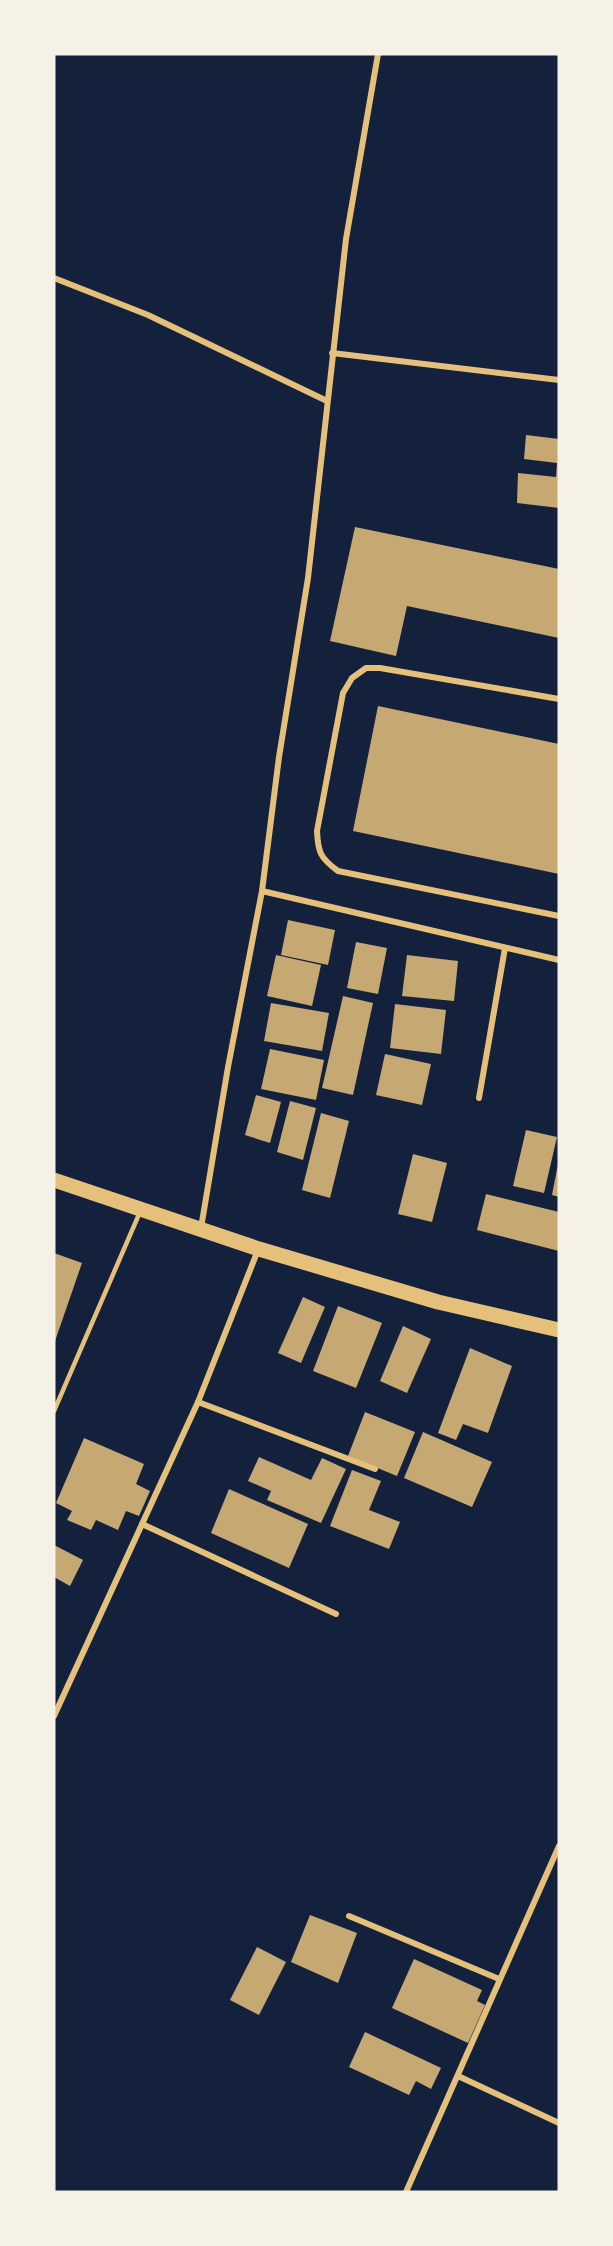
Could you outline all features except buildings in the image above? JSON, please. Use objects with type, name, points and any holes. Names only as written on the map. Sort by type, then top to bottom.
[{"type":"main road","points":[[54,1180],[259,1249],[438,1302],[559,1330]]},
{"type":"street","points":[[201,1230],[228,1067],[262,891],[279,757],[308,578],[346,239],[378,54]]},
{"type":"street","points":[[54,278],[148,315],[327,401]]},
{"type":"street","points":[[332,353],[559,380]]},
{"type":"street","points":[[559,699],[404,671],[366,668],[352,678],[343,693],[317,831],[318,848],[325,862],[338,870],[559,916]]},
{"type":"street","points":[[262,891],[559,960]]},
{"type":"street","points":[[479,1098],[505,948]]},
{"type":"street","points":[[54,1716],[198,1402],[259,1249]]},
{"type":"street","points":[[198,1402],[375,1468]]},
{"type":"street","points":[[142,1524],[336,1614]]},
{"type":"street","points":[[406,2192],[559,1846]]},
{"type":"street","points":[[349,1917],[499,1979]]},
{"type":"street","points":[[458,2076],[559,2123]]},
{"type":"lane","points":[[54,1411],[141,1210]]}]
